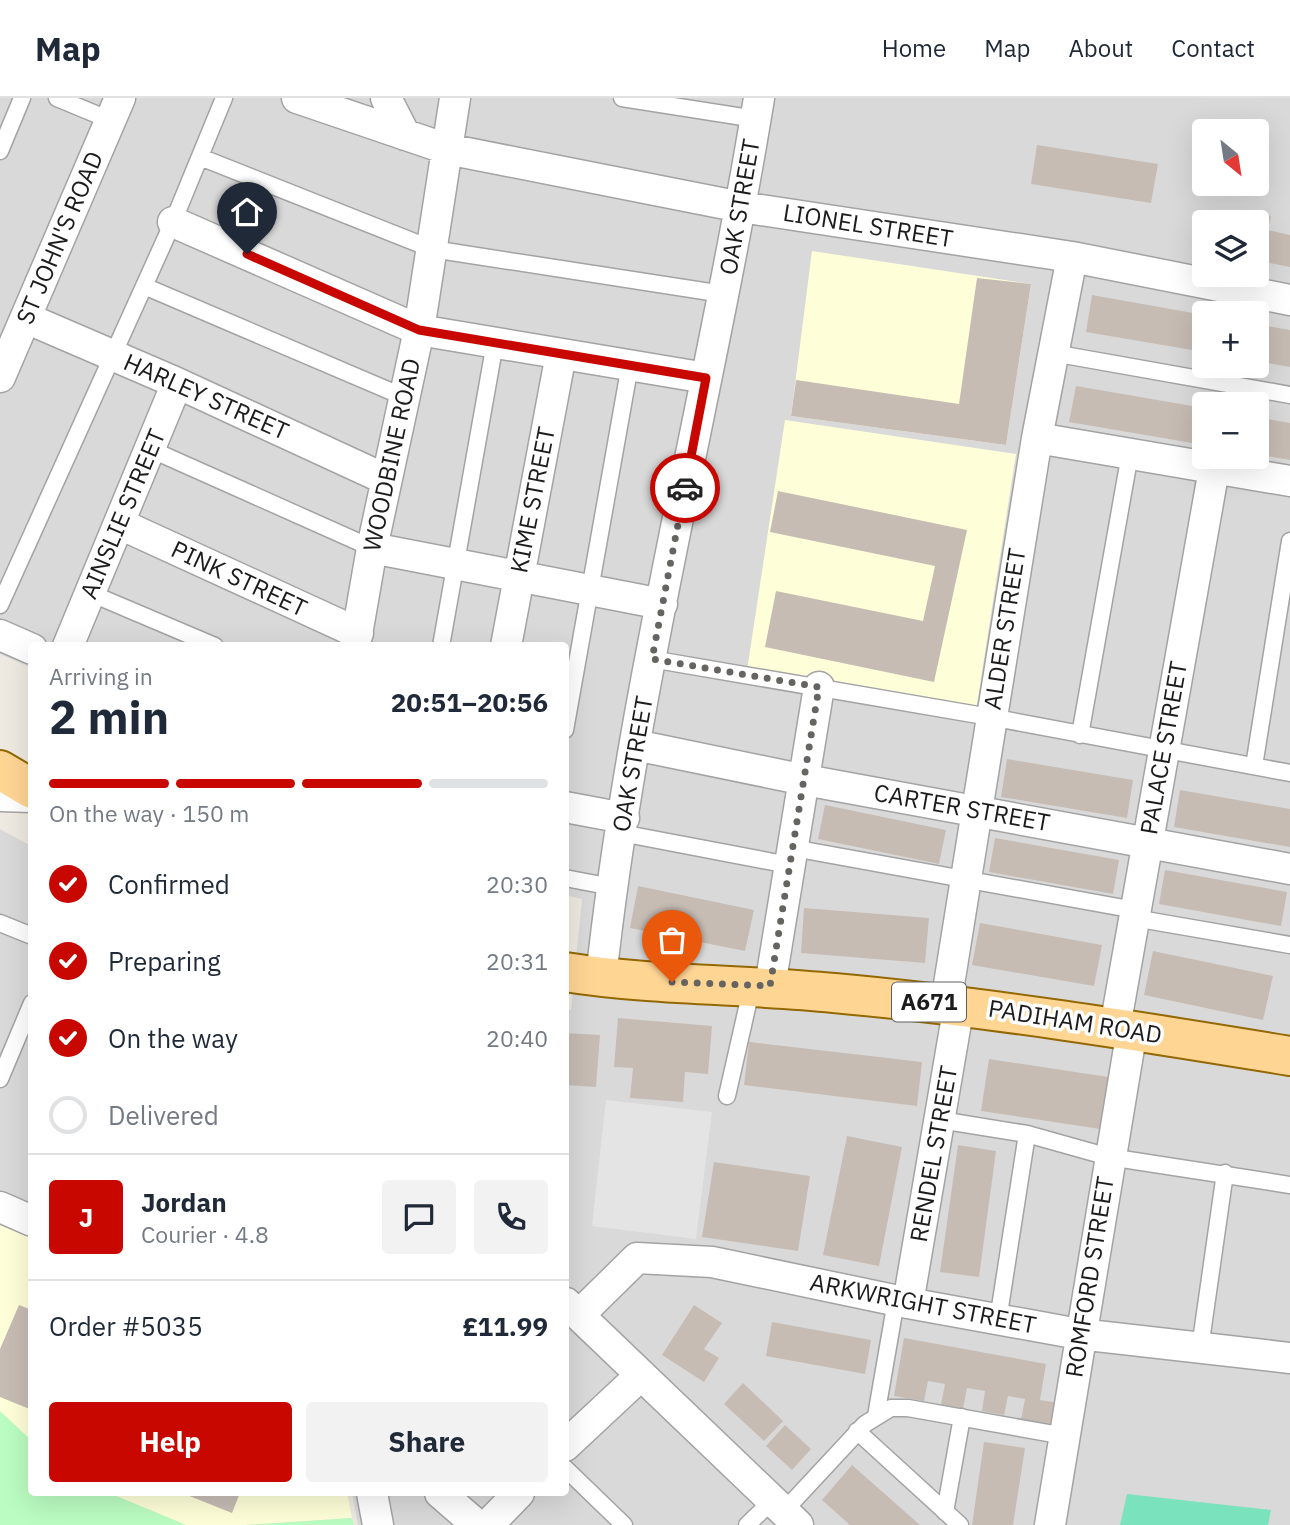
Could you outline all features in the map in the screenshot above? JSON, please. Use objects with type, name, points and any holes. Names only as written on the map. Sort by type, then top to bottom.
[{"type":"main road","points":[[0,770],[28,787]]},
{"type":"main road","name":"PADIHAM ROAD","points":[[583,975],[761,986],[952,1004],[1289,1048]]},
{"type":"street","name":"LIONEL STREET","points":[[297,98],[447,149],[741,207],[1072,257],[1290,300]]},
{"type":"street","points":[[386,98],[405,135]]},
{"type":"street","name":"WOODBINE ROAD","points":[[357,640],[385,480],[419,330],[455,98]]},
{"type":"street","name":"ST JOHN'S ROAD","points":[[0,377],[115,109]]},
{"type":"street","name":"OAK STREET","points":[[583,975],[612,887],[635,745],[758,109]]},
{"type":"street","points":[[173,222],[419,330],[706,378]]},
{"type":"street","name":"ALDER STREET","points":[[952,1004],[975,810],[1037,438],[1072,257]]},
{"type":"street","name":"HARLEY STREET","points":[[26,318],[177,383],[385,480]]},
{"type":"street","name":"KIME STREET","points":[[507,642],[561,354]]},
{"type":"street","name":"AINSLIE STREET","points":[[70,642],[177,383]]},
{"type":"street","points":[[1037,438],[1192,465]]},
{"type":"street","points":[[1214,469],[1290,481]]},
{"type":"street","name":"PALACE STREET","points":[[1124,1028],[1135,914],[1214,469]]},
{"type":"street","name":"PINK STREET","points":[[120,524],[357,640]]},
{"type":"street","points":[[372,548],[662,604]]},
{"type":"street","points":[[0,635],[28,647]]},
{"type":"street","points":[[761,986],[791,856],[819,687]]},
{"type":"street","name":"CARTER STREET","points":[[635,745],[805,780],[1290,869]]},
{"type":"street","points":[[0,796],[28,797]]},
{"type":"street","points":[[569,808],[622,825]]},
{"type":"street","name":"RENDEL STREET","points":[[902,1302],[940,1119],[952,1004]]},
{"type":"street","name":"ROMFORD STREET","points":[[1049,1525],[1109,1157],[1124,1028]]},
{"type":"street","points":[[0,1207],[28,1219]]},
{"type":"street","name":"ARKWRIGHT STREET","points":[[572,1308],[637,1258],[712,1262],[902,1302],[1079,1334],[1290,1358]]},
{"type":"street","points":[[572,1308],[785,1512]]},
{"type":"street","points":[[569,1442],[640,1376]]},
{"type":"street","points":[[373,1496],[378,1525]]},
{"type":"street","points":[[443,1496],[477,1525]]},
{"type":"street","points":[[488,1525],[516,1496]]},
{"type":"lane","points":[[0,151],[22,98]]},
{"type":"lane","points":[[57,98],[115,109]]},
{"type":"lane","points":[[0,605],[173,222],[224,98]]},
{"type":"lane","points":[[622,98],[758,109]]},
{"type":"lane","points":[[200,157],[432,249],[723,294]]},
{"type":"lane","points":[[144,286],[404,397]]},
{"type":"lane","points":[[442,642],[495,343]]},
{"type":"lane","points":[[1053,353],[1290,396]]},
{"type":"lane","points":[[569,706],[630,365]]},
{"type":"lane","points":[[150,449],[372,548]]},
{"type":"lane","points":[[1080,735],[1130,454]]},
{"type":"lane","points":[[1254,766],[1290,541]]},
{"type":"lane","points":[[90,593],[206,642]]},
{"type":"lane","points":[[652,659],[990,717],[1290,773]]},
{"type":"lane","points":[[622,825],[791,856],[965,881],[1290,945]]},
{"type":"lane","points":[[569,879],[612,887]]},
{"type":"lane","points":[[0,923],[28,934]]},
{"type":"lane","points":[[727,1096],[761,986]]},
{"type":"lane","points":[[0,1079],[28,1012]]},
{"type":"lane","points":[[940,1119],[1027,1134],[1109,1157],[1290,1185]]},
{"type":"lane","points":[[998,1320],[1027,1134]]},
{"type":"lane","points":[[1200,1348],[1225,1173]]},
{"type":"lane","points":[[876,1416],[902,1302]]},
{"type":"lane","points":[[747,1525],[785,1512],[857,1431],[891,1408],[908,1408],[1065,1436]]},
{"type":"lane","points":[[945,1512],[962,1417]]},
{"type":"lane","points":[[857,1431],[960,1525]]},
{"type":"lane","points":[[569,1472],[624,1525]]},
{"type":"shaded area","points":[[0,98],[1290,98],[1290,1525],[358,1525],[353,1496],[569,1496],[569,1010],[582,899],[569,896],[569,642],[28,642],[28,667],[0,654]]},
{"type":"shaded area","points":[[812,251],[1031,284],[1006,445],[791,416]]},
{"type":"shaded area","points":[[785,420],[1016,454],[974,723],[746,677]]},
{"type":"shaded area","points":[[0,829],[28,844],[28,1231],[0,1219]]},
{"type":"shaded area","points":[[606,1100],[712,1112],[696,1239],[592,1226]]},
{"type":"shaded area","points":[[0,1220],[28,1233],[28,1438],[0,1413]]},
{"type":"shaded area","points":[[116,1496],[348,1496],[352,1518],[245,1525],[186,1525]]},
{"type":"green space","points":[[0,1411],[28,1437],[28,1496],[116,1496],[186,1525],[0,1525]]},
{"type":"green space","points":[[1127,1494],[1271,1510],[1268,1525],[1120,1525]]},
{"type":"green space","points":[[352,1518],[354,1525],[245,1525]]},
{"type":"building","points":[[1037,145],[1158,164],[1151,203],[1031,184]]},
{"type":"building","points":[[1269,230],[1290,235],[1290,267],[1269,263]]},
{"type":"building","points":[[977,278],[1031,284],[1006,445],[791,416],[796,380],[959,404]]},
{"type":"building","points":[[1092,295],[1192,313],[1192,350],[1086,332]]},
{"type":"building","points":[[1269,326],[1290,330],[1290,367],[1269,363]]},
{"type":"building","points":[[1076,386],[1192,406],[1192,443],[1069,422]]},
{"type":"building","points":[[1269,419],[1290,423],[1290,460],[1269,456]]},
{"type":"building","points":[[778,491],[967,530],[934,682],[765,647],[776,591],[923,621],[935,566],[770,532]]},
{"type":"building","points":[[1007,759],[1133,780],[1127,818],[1001,797]]},
{"type":"building","points":[[1180,790],[1290,809],[1290,847],[1174,827]]},
{"type":"building","points":[[825,805],[946,830],[939,864],[818,839]]},
{"type":"building","points":[[995,838],[1119,860],[1113,894],[989,872]]},
{"type":"building","points":[[1165,870],[1287,892],[1281,926],[1159,904]]},
{"type":"building","points":[[638,886],[754,910],[745,951],[630,928]]},
{"type":"building","points":[[804,908],[929,918],[925,963],[801,953]]},
{"type":"building","points":[[980,923],[1102,945],[1094,986],[972,965]]},
{"type":"building","points":[[1153,951],[1273,976],[1263,1020],[1144,995]]},
{"type":"building","points":[[618,1018],[712,1026],[708,1074],[685,1072],[683,1102],[630,1098],[633,1068],[614,1067]]},
{"type":"building","points":[[569,1033],[600,1035],[596,1087],[569,1085]]},
{"type":"building","points":[[749,1042],[922,1062],[917,1106],[744,1085]]},
{"type":"building","points":[[989,1059],[1108,1077],[1100,1129],[981,1111]]},
{"type":"building","points":[[847,1136],[902,1147],[879,1266],[823,1255]]},
{"type":"building","points":[[958,1145],[996,1151],[979,1277],[940,1272]]},
{"type":"building","points":[[714,1162],[810,1176],[798,1251],[702,1237]]},
{"type":"building","points":[[19,1305],[28,1308],[28,1408],[0,1397],[0,1349]]},
{"type":"building","points":[[694,1305],[722,1323],[704,1349],[719,1358],[704,1382],[662,1355]]},
{"type":"building","points":[[772,1322],[871,1340],[865,1374],[766,1356]]},
{"type":"building","points":[[904,1338],[1046,1364],[1040,1400],[1058,1403],[1054,1426],[1021,1420],[1025,1399],[1008,1396],[1004,1415],[982,1411],[985,1391],[967,1388],[963,1409],[941,1405],[945,1384],[928,1381],[924,1401],[894,1396]]},
{"type":"building","points":[[743,1383],[783,1421],[764,1441],[724,1404]]},
{"type":"building","points":[[785,1425],[811,1449],[792,1470],[766,1446]]},
{"type":"building","points":[[984,1442],[1025,1448],[1013,1525],[972,1525]]},
{"type":"building","points":[[852,1465],[920,1525],[850,1525],[822,1500]]},
{"type":"building","points":[[190,1496],[239,1496],[232,1513]]},
{"type":"way so far","points":[[672,982],[770,986],[819,687],[652,659],[685,488]]},
{"type":"route","points":[[247,254],[419,330],[706,378],[685,488]]}]
